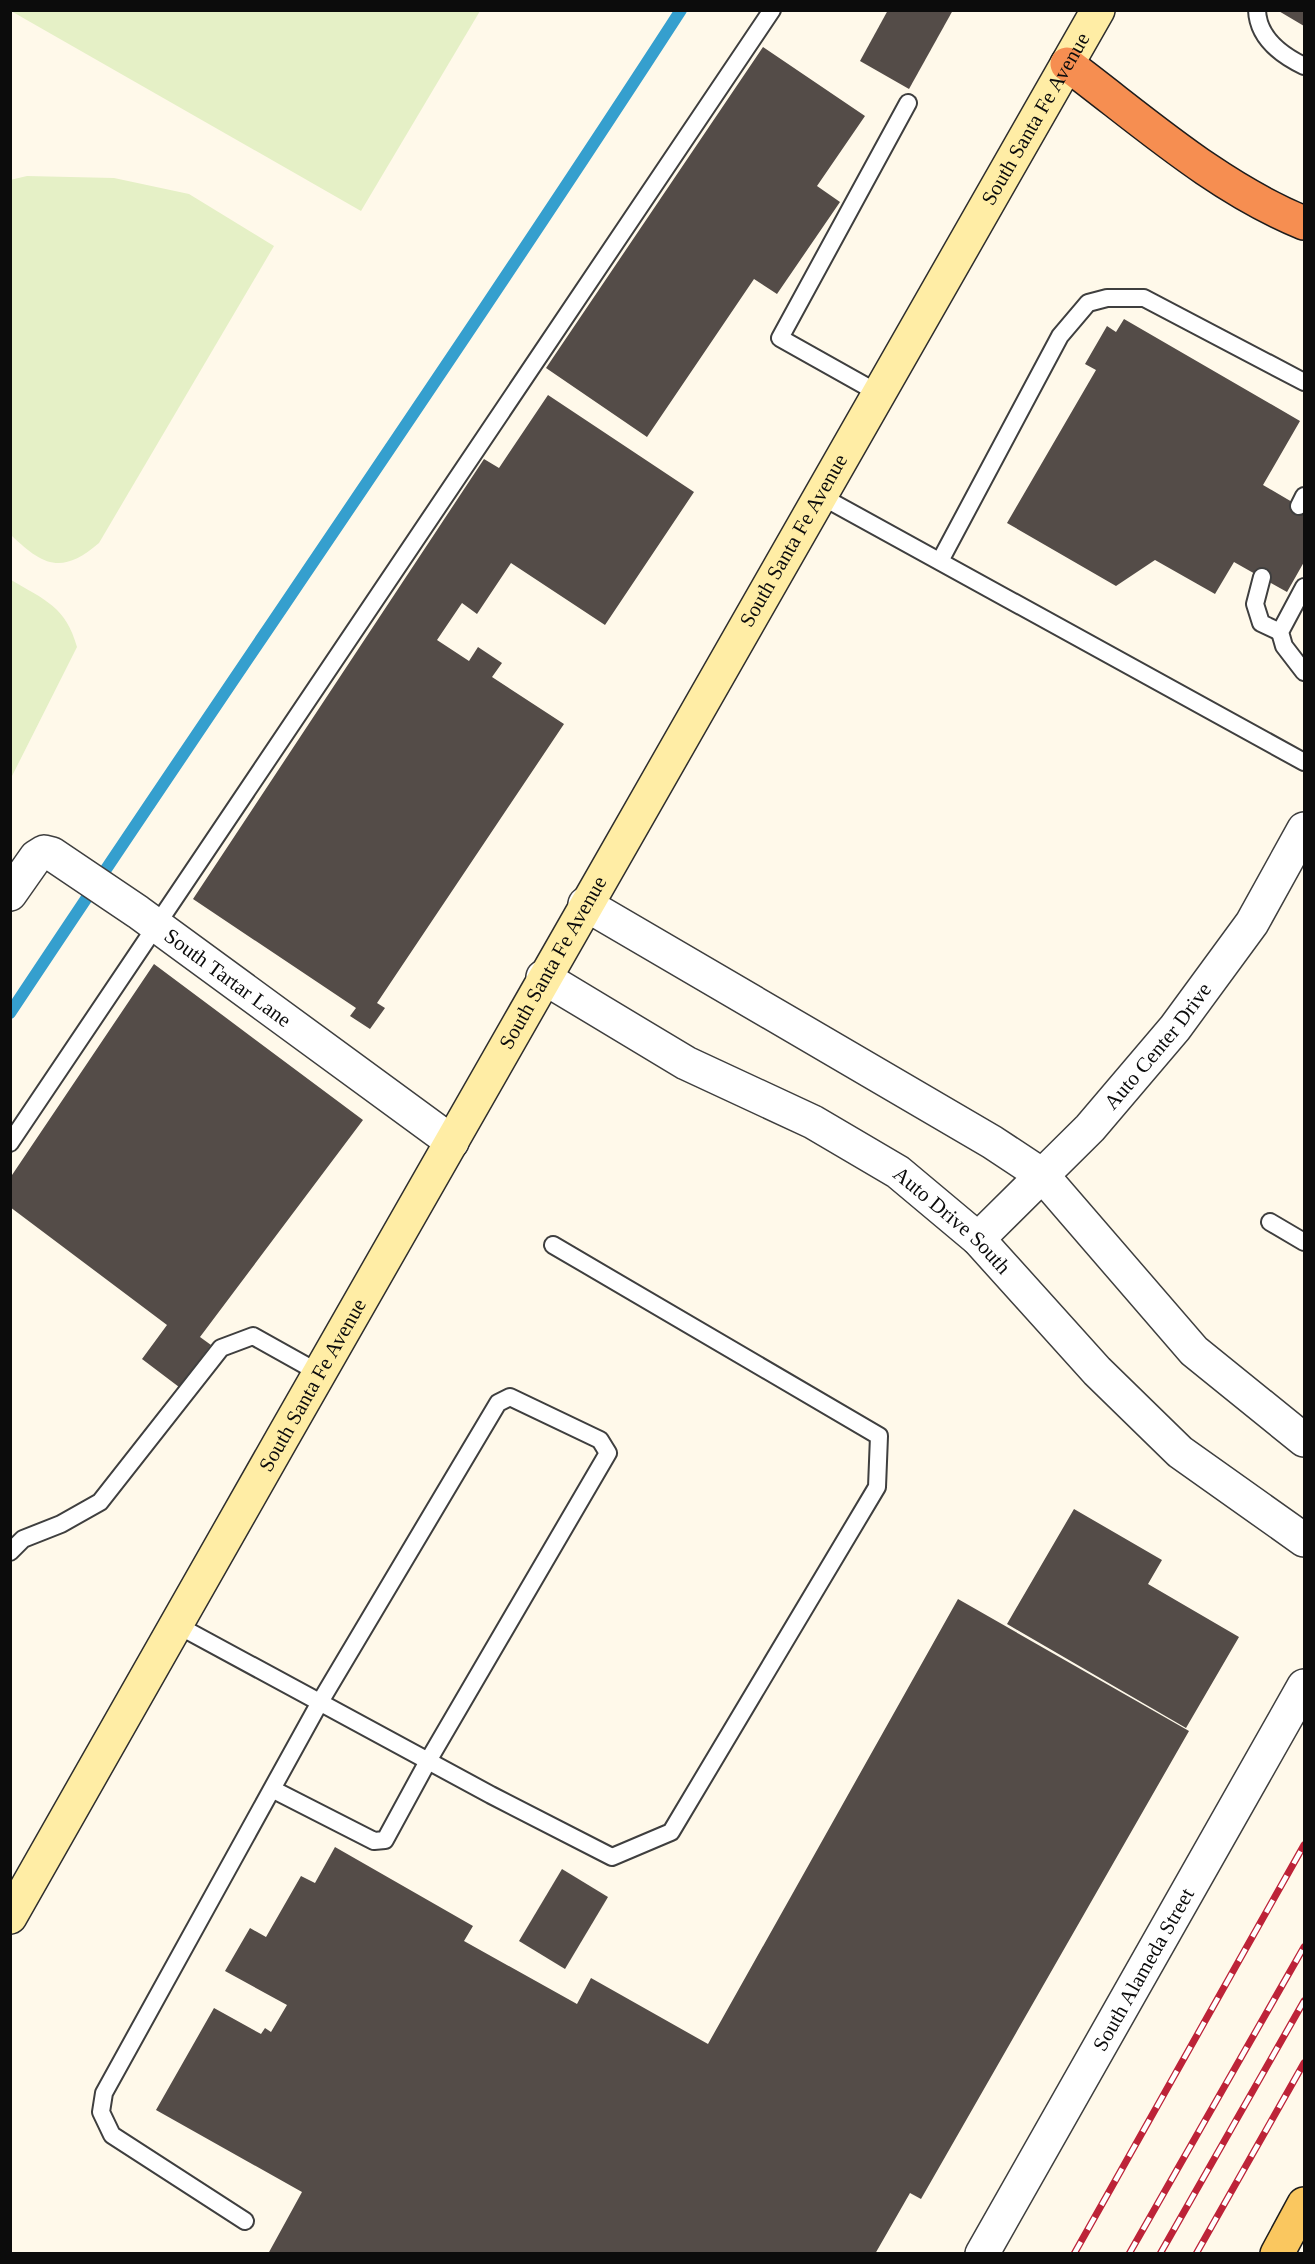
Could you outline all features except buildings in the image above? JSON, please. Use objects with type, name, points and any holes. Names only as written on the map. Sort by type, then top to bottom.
[{"type":"highway","points":[[1067,64],[1217,177],[1281,214],[1305,223]]},
{"type":"main road","name":"South Santa Fe Avenue","points":[[10,1917],[321,1374],[543,976],[1098,10]]},
{"type":"main road","points":[[1277,2253],[1305,2204]]},
{"type":"street","name":"Auto Center Drive","points":[[978,1239],[1090,1128],[1175,1028],[1252,923],[1305,829]]},
{"type":"street","name":"South Tartar Lane","points":[[10,894],[36,856],[44,852],[52,854],[146,919],[452,1142]]},
{"type":"street","points":[[585,904],[992,1142],[1042,1175],[1194,1352],[1305,1440]]},
{"type":"street","name":"Auto Drive South","points":[[543,976],[686,1063],[813,1122],[898,1172],[978,1239],[1097,1371],[1180,1452],[1305,1540]]},
{"type":"street","name":"South Alameda Street","points":[[982,2253],[1305,1686]]},
{"type":"lane","points":[[10,1143],[146,919],[772,10]]},
{"type":"lane","points":[[1257,10],[1261,33],[1287,58],[1305,66]]},
{"type":"lane","points":[[878,393],[780,338],[908,103]]},
{"type":"lane","points":[[939,561],[1060,336],[1088,303],[1107,298],[1143,298],[1178,314],[1305,382]]},
{"type":"lane","points":[[819,495],[1305,762]]},
{"type":"lane","points":[[1262,577],[1255,604],[1261,623],[1280,632]]},
{"type":"lane","points":[[1305,587],[1280,632],[1284,646],[1305,672]]},
{"type":"lane","points":[[1270,1222],[1305,1242]]},
{"type":"lane","points":[[177,1625],[428,1761],[612,1857],[671,1832],[877,1487],[879,1436],[552,1245]]},
{"type":"lane","points":[[10,1552],[23,1539],[61,1524],[100,1502],[221,1348],[254,1336],[321,1374]]},
{"type":"lane","points":[[245,2221],[112,2135],[101,2112],[104,2093],[320,1702],[498,1403],[510,1397],[600,1440],[608,1453],[428,1761],[385,1840],[374,1842],[272,1789]]},
{"type":"green space","points":[[11,11],[480,11],[361,211]]},
{"type":"green space","points":[[27,176],[114,178],[189,194],[274,246],[99,543],[74,560],[63,563],[43,560],[22,546],[11,535],[10,180]]},
{"type":"green space","points":[[11,580],[44,599],[60,613],[67,622],[77,647],[11,778]]},
{"type":"waterway","points":[[10,1013],[515,262],[681,10]]},
{"type":"railway","points":[[1074,2254],[1304,1845]]},
{"type":"railway","points":[[1129,2254],[1304,1947]]},
{"type":"railway","points":[[1160,2254],[1304,2001]]},
{"type":"railway","points":[[1196,2254],[1304,2063]]}]
